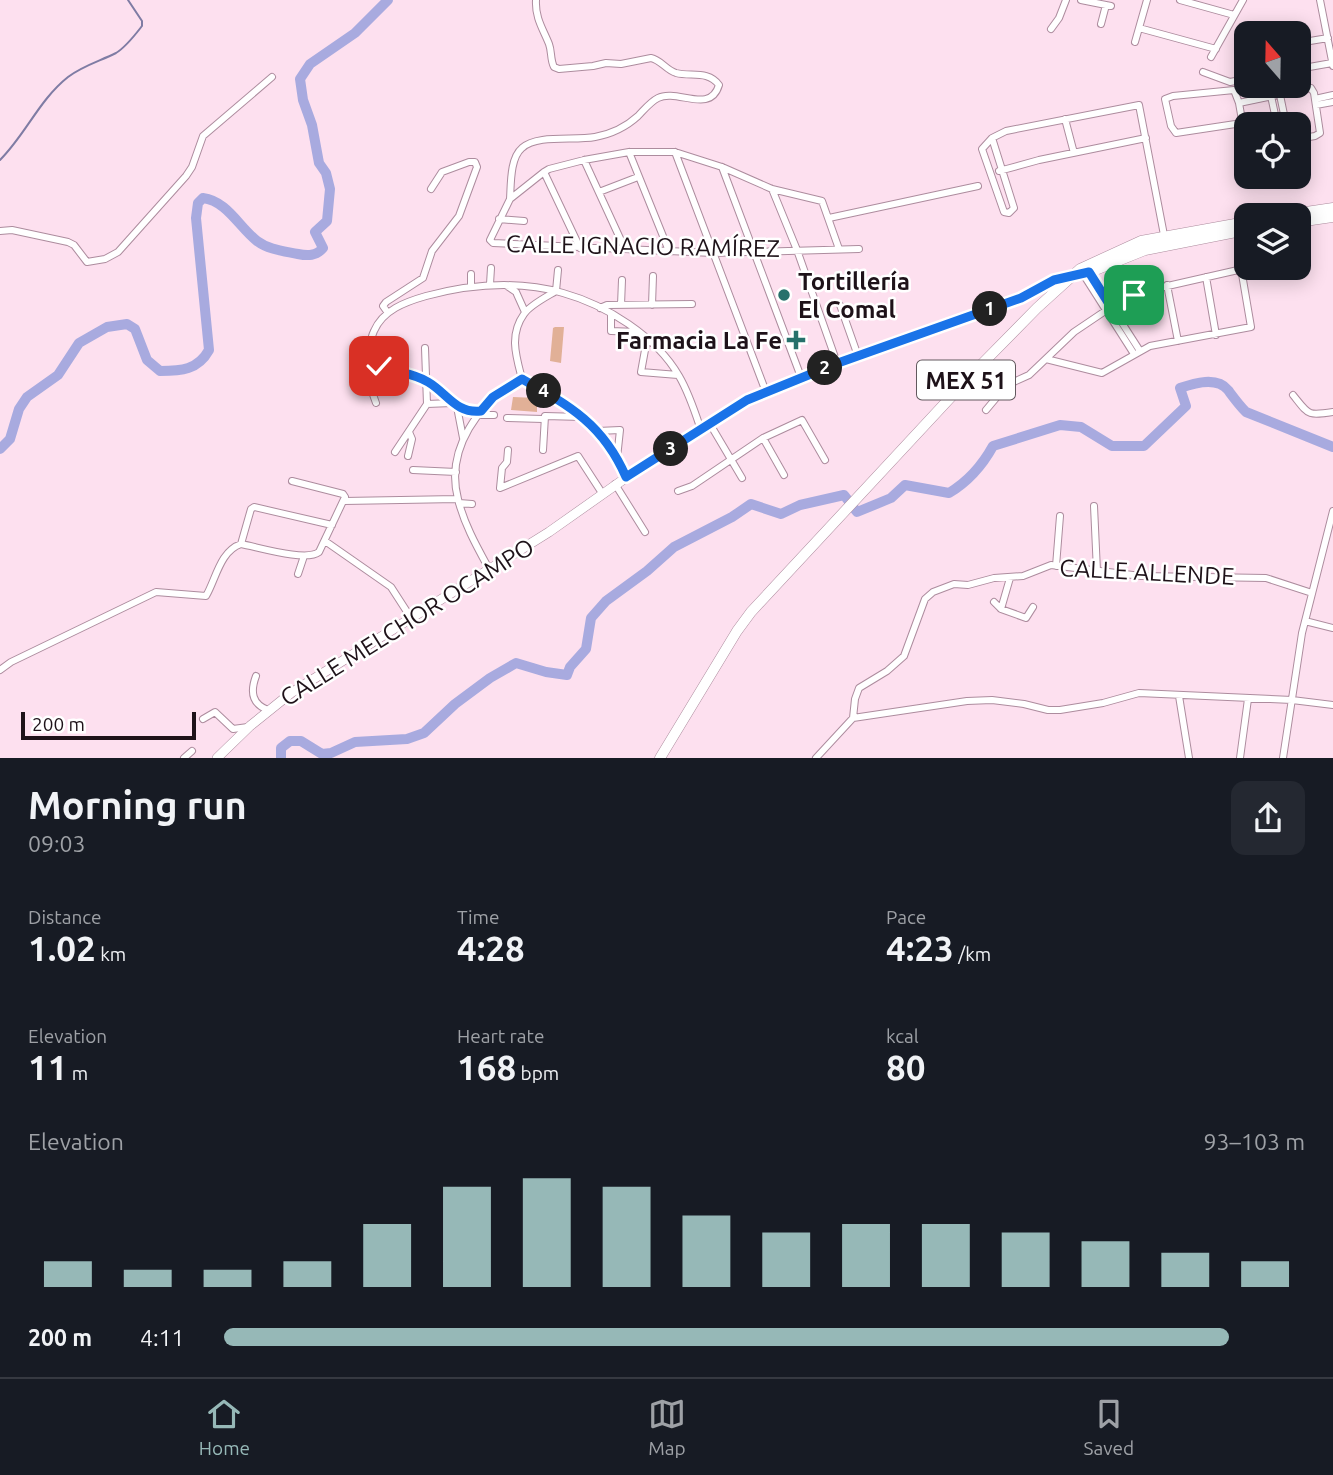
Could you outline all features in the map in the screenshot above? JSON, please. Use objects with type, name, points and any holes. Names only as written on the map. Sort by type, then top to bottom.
[{"type":"main road","points":[[1311,211],[1333,208]]},
{"type":"main road","points":[[1311,220],[1333,217]]},
{"type":"main road","name":"MEX 51","points":[[660,758],[751,612],[976,370],[1081,272],[1120,249],[1164,235],[1234,224]]},
{"type":"main road","name":"MEX 51","points":[[1081,272],[1145,250],[1234,232]]},
{"type":"street","points":[[510,199],[514,160],[525,145],[538,140],[598,137],[617,131],[659,97],[709,99],[716,94],[719,85],[717,81],[702,74],[675,73],[651,58],[621,64],[606,63],[559,69],[554,67],[536,12],[536,0]]},
{"type":"street","points":[[1051,29],[1066,0]]},
{"type":"street","points":[[1081,0],[1108,6],[1101,24]]},
{"type":"street","points":[[1135,42],[1147,0]]},
{"type":"street","points":[[1180,0],[1235,14]]},
{"type":"street","points":[[1235,14],[1237,0]]},
{"type":"street","points":[[1211,57],[1243,0]]},
{"type":"street","points":[[1311,67],[1333,64],[1320,0]]},
{"type":"street","points":[[1139,28],[1216,49]]},
{"type":"street","points":[[1311,41],[1328,38]]},
{"type":"street","points":[[1203,72],[1234,81]]},
{"type":"street","points":[[0,231],[12,230],[68,242],[74,245],[87,262],[105,260],[126,244],[159,203],[186,176],[204,136],[272,77]]},
{"type":"street","points":[[1311,88],[1318,134],[1311,136]]},
{"type":"street","points":[[1234,124],[1177,133],[1171,126],[1166,99],[1234,90],[1240,112]]},
{"type":"street","points":[[1315,102],[1333,95]]},
{"type":"street","points":[[1239,103],[1262,98]]},
{"type":"street","points":[[1315,102],[1333,102]]},
{"type":"street","points":[[992,138],[1014,209],[1009,213],[1004,212],[982,149],[992,138],[1006,131],[1139,105],[1164,235]]},
{"type":"street","points":[[1065,119],[1074,153]]},
{"type":"street","points":[[990,174],[1146,138]]},
{"type":"street","points":[[629,152],[669,251]]},
{"type":"street","points":[[524,221],[499,219],[510,199],[549,169],[629,152],[675,152],[722,167],[772,189],[822,201],[839,249]]},
{"type":"street","points":[[675,152],[766,392]]},
{"type":"street","points":[[584,160],[624,247]]},
{"type":"street","points":[[388,313],[383,306],[423,278],[432,251],[459,216],[477,167],[475,162],[442,172],[431,189]]},
{"type":"street","points":[[722,167],[801,377]]},
{"type":"street","points":[[544,172],[580,248]]},
{"type":"street","points":[[599,192],[638,177]]},
{"type":"street","points":[[829,218],[978,186]]},
{"type":"street","points":[[772,189],[838,363]]},
{"type":"street","name":"CALLE IGNACIO RAMÍREZ","points":[[499,219],[490,240],[493,243],[713,253],[859,249]]},
{"type":"street","points":[[489,284],[491,268]]},
{"type":"street","points":[[556,291],[558,270]]},
{"type":"street","points":[[986,411],[1007,385],[1028,375],[1074,332],[1108,309],[1134,295],[1167,285],[1241,271],[1251,327],[1162,342],[1137,352],[1102,373],[1046,359]]},
{"type":"street","points":[[1081,272],[1137,352]]},
{"type":"street","name":"CALLE MELCHOR OCAMPO","points":[[217,758],[268,710],[291,693],[549,531],[615,484],[747,400],[838,363],[1021,298],[1054,280],[1081,272]]},
{"type":"street","points":[[471,274],[471,285]]},
{"type":"street","points":[[652,305],[653,276]]},
{"type":"street","points":[[1206,277],[1216,335]]},
{"type":"street","points":[[621,305],[622,280]]},
{"type":"street","points":[[494,415],[467,411],[455,405],[426,381],[379,366],[374,360],[370,344],[375,328],[388,313],[410,300],[471,285],[505,285],[556,291],[600,308],[647,339],[667,359],[678,375],[701,430]]},
{"type":"street","points":[[505,285],[516,292],[525,312],[514,340],[522,379],[584,418],[598,430],[626,477]]},
{"type":"street","points":[[1167,285],[1178,341]]},
{"type":"street","points":[[525,312],[556,291]]},
{"type":"street","points":[[600,308],[607,305],[692,304]]},
{"type":"street","points":[[840,305],[858,356]]},
{"type":"street","points":[[611,314],[611,331],[639,332]]},
{"type":"street","points":[[647,339],[641,372],[678,375]]},
{"type":"street","points":[[395,452],[427,404],[425,348]]},
{"type":"street","points":[[376,403],[366,375],[382,382],[390,370]]},
{"type":"street","points":[[489,569],[476,546],[458,501],[456,472],[463,438],[479,413],[493,397],[522,379]]},
{"type":"street","points":[[1293,395],[1314,415],[1333,412]]},
{"type":"street","points":[[427,404],[455,405]]},
{"type":"street","points":[[455,405],[463,438]]},
{"type":"street","points":[[507,418],[543,419],[548,415],[584,418]]},
{"type":"street","points":[[542,450],[543,419]]},
{"type":"street","points":[[678,491],[692,485],[763,438],[802,420],[825,460]]},
{"type":"street","points":[[710,424],[742,478]]},
{"type":"street","points":[[598,430],[620,430],[617,458]]},
{"type":"street","points":[[408,456],[412,439],[409,432]]},
{"type":"street","points":[[763,438],[784,475]]},
{"type":"street","points":[[508,453],[507,462],[502,468],[500,488],[578,456],[602,493]]},
{"type":"street","points":[[413,470],[456,472]]},
{"type":"street","points":[[0,670],[156,592],[206,596],[223,558],[235,546],[241,544],[304,556],[316,555],[344,501],[343,494],[292,481]]},
{"type":"street","points":[[615,484],[645,532]]},
{"type":"street","points":[[344,501],[458,501],[472,504]]},
{"type":"street","points":[[1094,506],[1097,571]]},
{"type":"street","points":[[241,544],[251,509],[254,507],[332,525]]},
{"type":"street","points":[[1283,758],[1305,621],[1333,511]]},
{"type":"street","points":[[1055,566],[1060,516]]},
{"type":"street","points":[[325,541],[391,587],[411,618]]},
{"type":"street","points":[[298,574],[304,556]]},
{"type":"street","name":"CALLE ALLENDE","points":[[853,718],[859,688],[887,671],[904,656],[925,599],[933,592],[954,584],[968,585],[994,578],[1023,576],[1044,567],[1055,566],[1141,576],[1266,578],[1312,593]]},
{"type":"street","points":[[1001,609],[1010,578]]},
{"type":"street","points":[[993,602],[1001,609],[1028,618],[1033,607]]},
{"type":"street","points":[[1305,621],[1333,628]]},
{"type":"street","points":[[256,676],[252,691],[254,698],[259,706],[268,710]]},
{"type":"street","points":[[816,758],[853,718],[967,701],[1024,704],[1048,710],[1103,703],[1139,693],[1292,700],[1333,705]]},
{"type":"street","points":[[1180,696],[1189,758]]},
{"type":"street","points":[[1240,758],[1248,699]]},
{"type":"street","points":[[203,719],[218,713],[233,729],[250,726]]},
{"type":"street","points":[[184,758],[192,751]]},
{"type":"shaded area","points":[[555,327],[564,327],[561,363],[550,361]]},
{"type":"shaded area","points":[[513,397],[537,398],[537,412],[511,410]]},
{"type":"waterway","points":[[0,160],[58,86],[79,70],[116,53],[142,26],[142,21],[128,0]]},
{"type":"waterway","points":[[0,449],[10,439],[19,409],[27,397],[58,375],[79,343],[107,327],[127,324],[135,329],[147,360],[160,371],[188,368],[205,357],[209,350],[196,218],[198,203],[203,198],[226,209],[250,235],[266,246],[305,255],[315,254],[323,248],[315,232],[327,221],[330,189],[326,173],[319,163],[300,79],[310,64],[355,33],[388,0]]},
{"type":"waterway","points":[[281,758],[281,748],[290,741],[301,741],[322,754],[331,753],[355,742],[407,739],[424,733],[455,704],[516,663],[567,675],[570,667],[586,649],[591,618],[606,601],[674,547],[751,504],[781,514],[800,505],[844,495],[857,512],[891,498],[905,485],[949,493],[974,472],[993,446],[1060,425],[1081,427],[1112,446],[1144,446],[1186,406],[1180,388],[1205,382],[1223,386],[1246,412],[1333,447]]},
{"type":"place","name":"Tortillería El Comal","points":[[784,295]]},
{"type":"place","name":"Farmacia La Fe","points":[[796,340]]},
{"type":"route","points":[[379,366],[426,381],[457,407],[475,412],[481,411],[493,397],[522,379],[550,395],[598,430],[626,477],[747,400],[838,363],[1021,298],[1054,280],[1089,272],[1111,307],[1134,295]]}]
